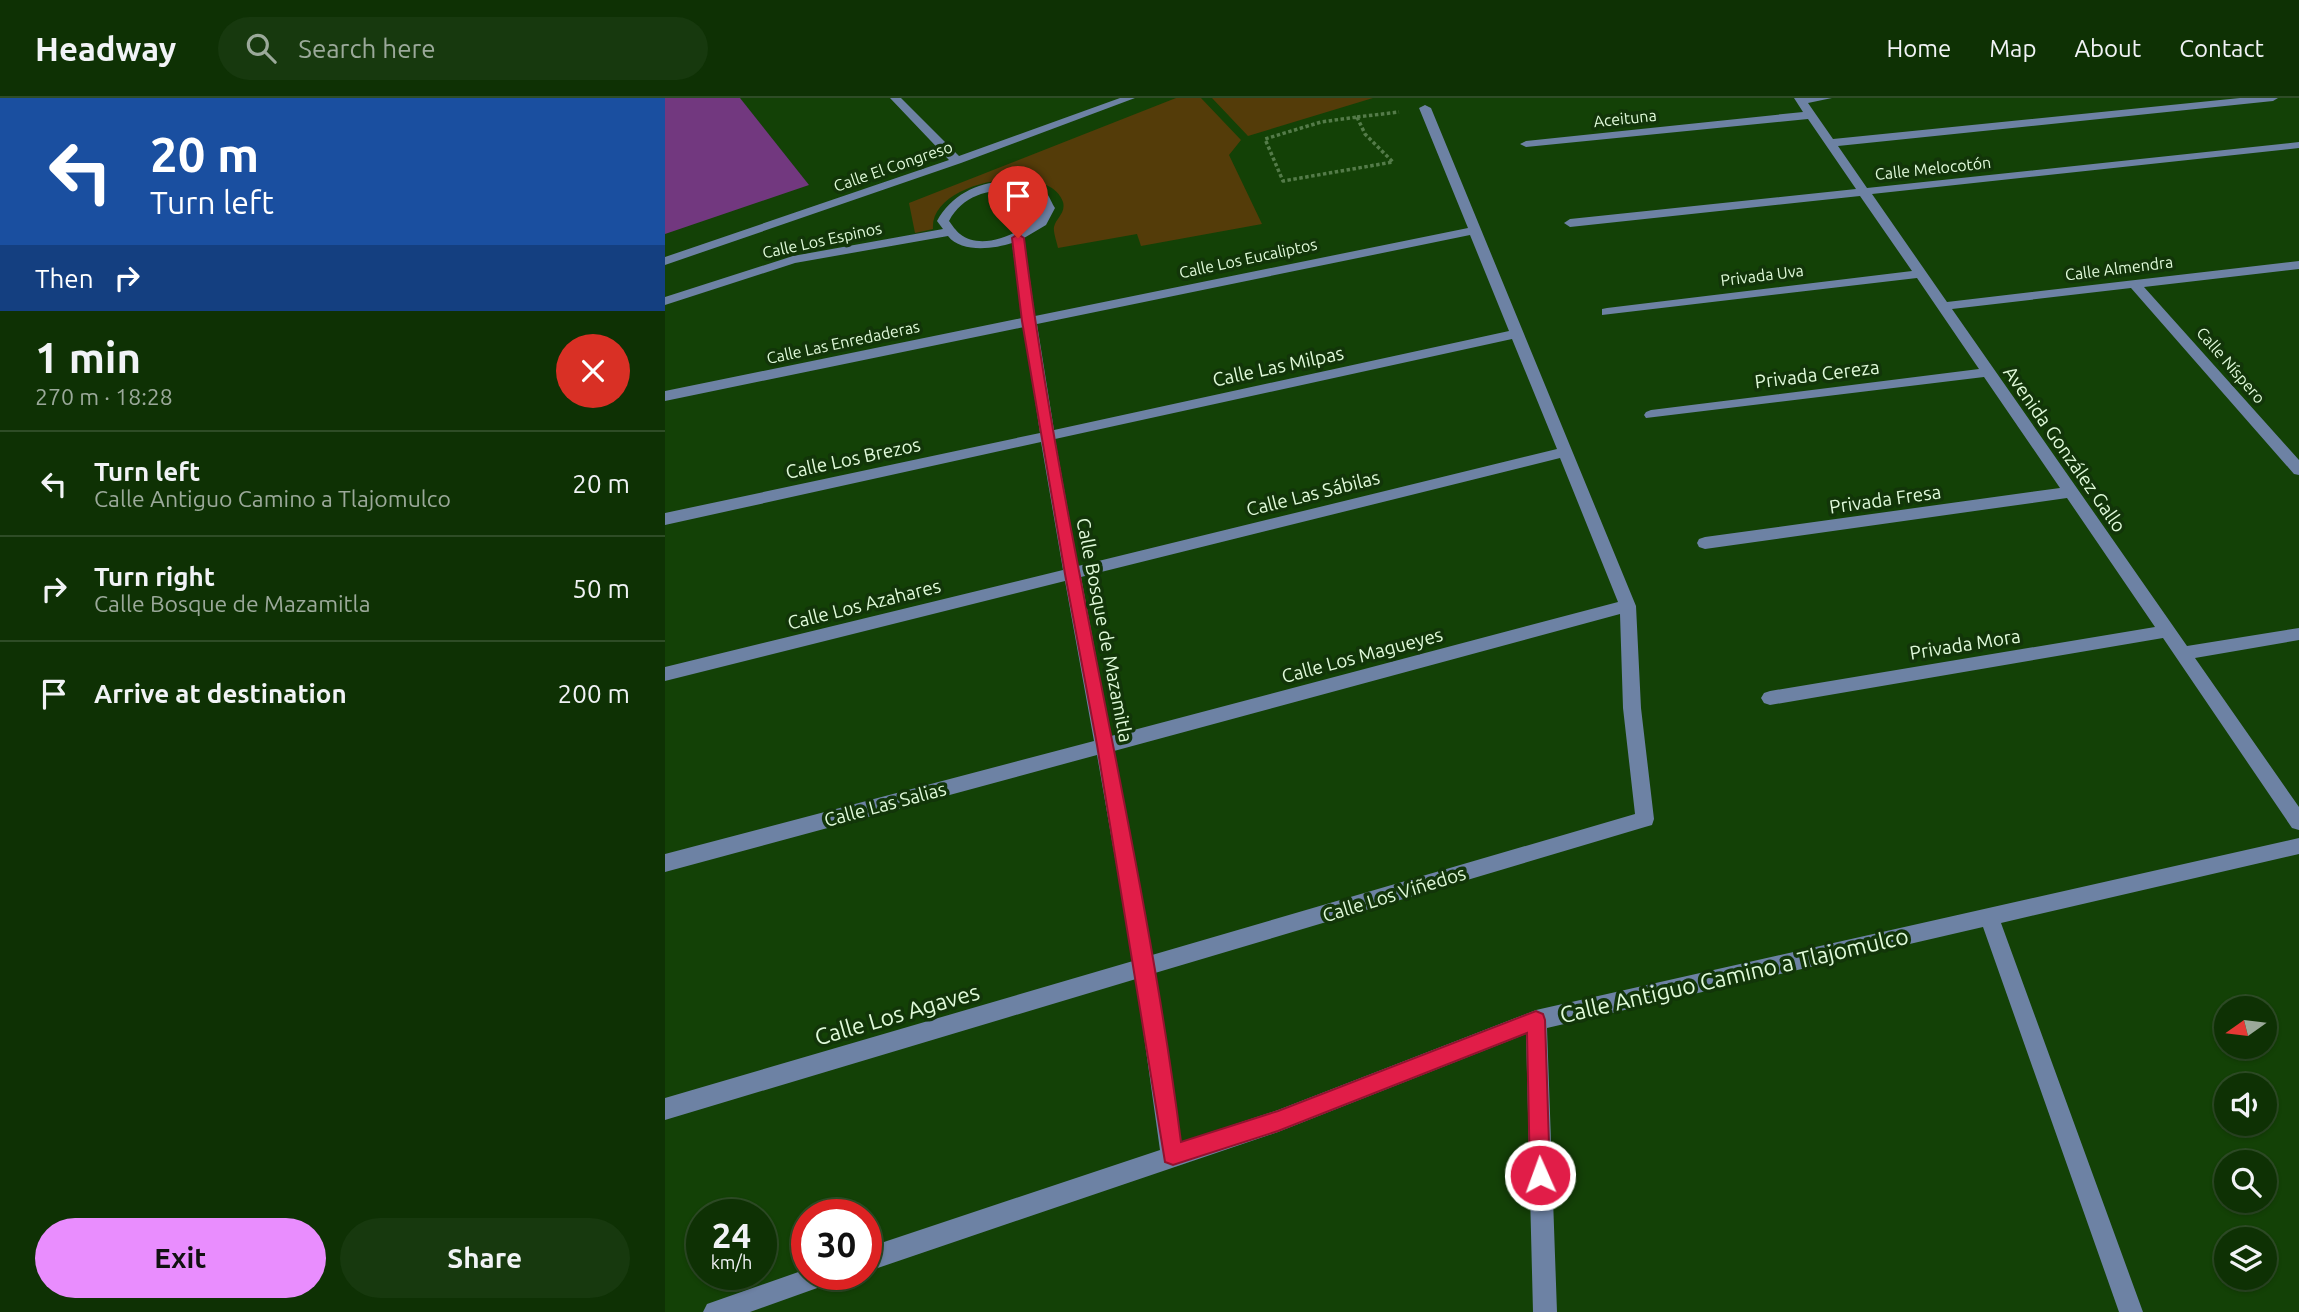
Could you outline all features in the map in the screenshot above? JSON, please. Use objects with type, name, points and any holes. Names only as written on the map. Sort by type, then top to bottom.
[{"type":"street","points":[[895,98],[957,161]]},
{"type":"street","name":"Calle El Congreso","points":[[665,261],[957,161],[1130,98]]},
{"type":"street","points":[[1800,99],[1827,98]]},
{"type":"street","points":[[1830,143],[2273,98]]},
{"type":"street","name":"Avenida González Gallo","points":[[1800,99],[2299,822]]},
{"type":"street","points":[[1425,108],[1628,606]]},
{"type":"street","name":"Aceituna","points":[[1527,144],[1811,115]]},
{"type":"street","name":"Calle Melocotón","points":[[1570,223],[2299,145]]},
{"type":"street","points":[[996,186],[1033,189],[1045,196],[1049,207],[1047,218],[1018,238],[976,244],[958,239],[947,232],[943,221],[948,209],[959,199],[996,186]]},
{"type":"street","name":"Calle Los Eucaliptos","points":[[1028,321],[1475,230]]},
{"type":"street","name":"Calle Los Espinos","points":[[665,301],[793,260],[947,232]]},
{"type":"street","name":"Calle Bosque de Mazamitla","points":[[1018,238],[1028,321],[1072,574],[1106,745],[1173,1155]]},
{"type":"street","name":"Calle Almendra","points":[[1943,306],[2297,266]]},
{"type":"street","name":"Privada Uva","points":[[1607,312],[1921,274]]},
{"type":"street","name":"Calle Níspero","points":[[2134,284],[2299,470]]},
{"type":"street","name":"Calle Las Enredaderas","points":[[665,396],[1028,321]]},
{"type":"street","name":"Calle Las Milpas","points":[[1049,436],[1515,334]]},
{"type":"street","name":"Privada Cereza","points":[[1651,415],[1988,372]]},
{"type":"street","name":"Calle Los Brezos","points":[[665,519],[1049,436]]},
{"type":"street","name":"Calle Las Sábilas","points":[[1072,574],[1565,452]]},
{"type":"street","name":"Privada Fresa","points":[[1705,544],[2071,492]]},
{"type":"street","name":"Calle Los Azahares","points":[[665,674],[1072,574]]},
{"type":"street","name":"Calle Los Magueyes","points":[[1106,745],[1628,606]]},
{"type":"street","name":"Calle Los Viñedos","points":[[1143,969],[1645,819],[1632,708],[1628,606]]},
{"type":"street","name":"Privada Mora","points":[[1770,698],[2167,631]]},
{"type":"street","points":[[2182,653],[2299,634]]},
{"type":"street","name":"Calle Las Salias","points":[[665,863],[1106,745]]},
{"type":"street","name":"Calle Antiguo Camino a Tlajomulco","points":[[882,1255],[1278,1121],[1536,1020],[2299,846]]},
{"type":"street","points":[[1989,917],[2131,1312]]},
{"type":"street","name":"Calle Los Agaves","points":[[665,1109],[1143,969]]},
{"type":"street","points":[[1536,1020],[1545,1312]]},
{"type":"street","points":[[715,1312],[791,1286]]},
{"type":"path","points":[[1357,117],[1365,134],[1393,162],[1283,181],[1265,139],[1321,122],[1357,117]]},
{"type":"shaded area","points":[[1176,98],[1201,98],[1241,140],[1229,155],[1262,224],[1141,246],[1137,234],[1058,248],[1054,227],[1063,209],[1063,202],[1054,189],[1037,182],[1015,179],[992,181],[969,188],[950,198],[937,212],[933,229],[915,233],[909,203]]},
{"type":"shaded area","points":[[1212,98],[1373,98],[1248,136]]},
{"type":"building","points":[[665,98],[740,98],[809,185],[665,234]]},
{"type":"route","points":[[1018,238],[1028,321],[1072,574],[1106,745],[1173,1155],[1278,1121],[1536,1020],[1540,1175]]}]
